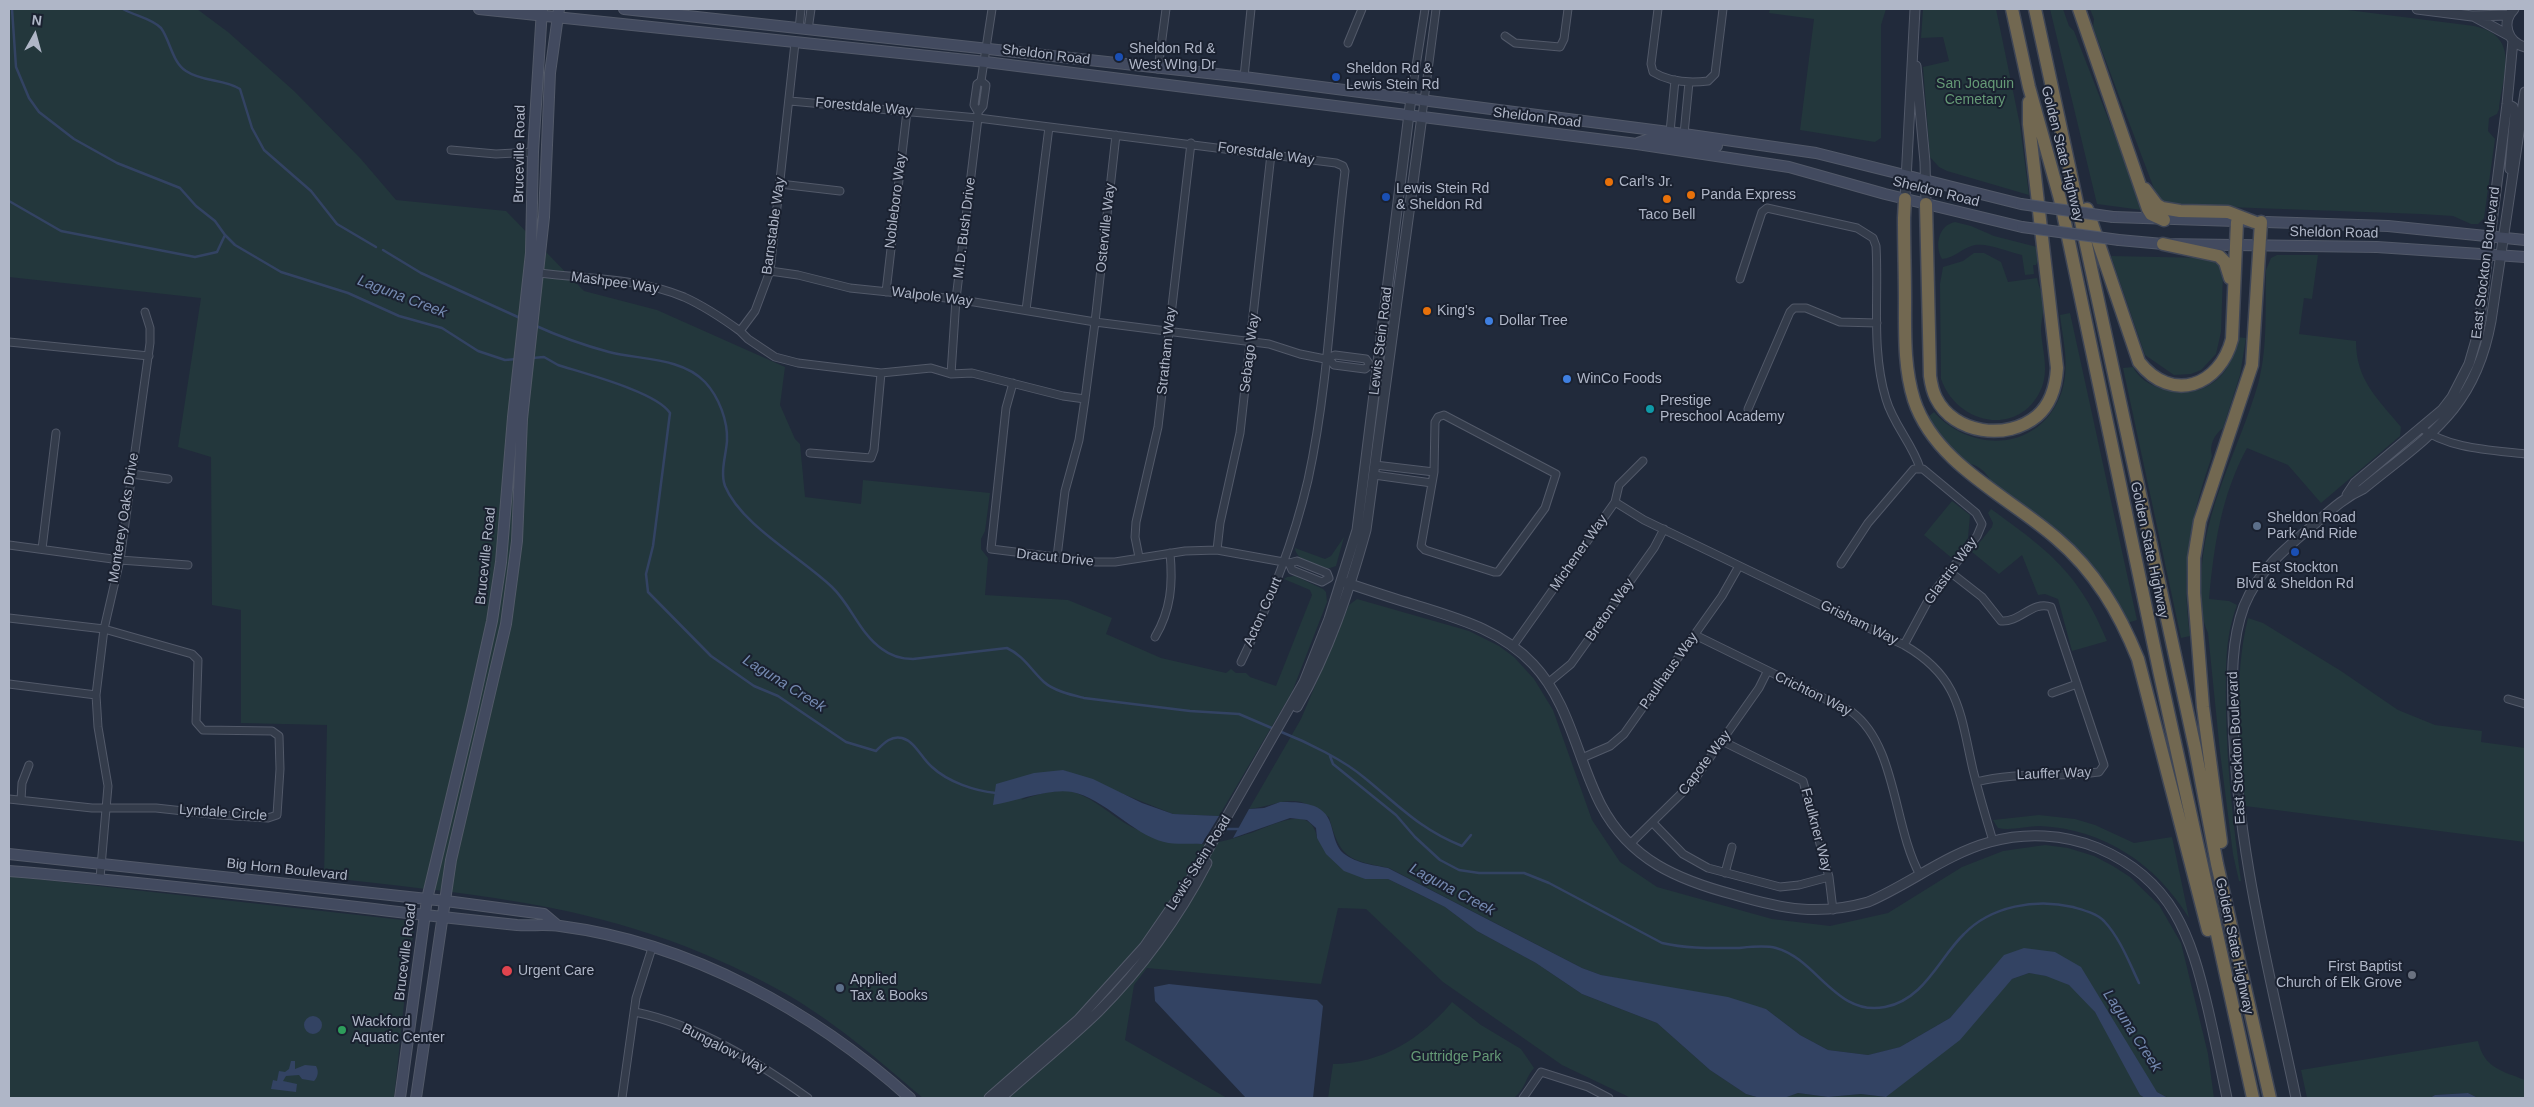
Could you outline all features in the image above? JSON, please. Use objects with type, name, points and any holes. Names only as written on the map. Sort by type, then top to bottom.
[{"type":"highway","name":"Golden State Highway","points":[[2012,9],[2029,86],[2060,199],[2240,1045],[2253,1098]]},
{"type":"highway","name":"Golden State Highway","points":[[2035,9],[2195,748],[2217,864],[2270,1098]]},
{"type":"highway","points":[[2079,9],[2140,179],[2148,209],[2151,214],[2164,220]]},
{"type":"highway","points":[[1926,204],[1930,376],[1936,398],[1950,415],[1970,427],[1993,432],[2017,427],[2037,416],[2046,406],[2056,380],[2057,368],[2029,124],[2029,86]]},
{"type":"highway","points":[[2067,152],[2135,350],[2146,370],[2155,377],[2176,385],[2187,386],[2208,379],[2224,362],[2232,339],[2237,222]]},
{"type":"highway","points":[[2140,179],[2157,205],[2162,208],[2180,211],[2228,212],[2258,222],[2252,365],[2200,521],[2195,546],[2194,593],[2203,707],[2221,842],[2217,864]]},
{"type":"highway","points":[[1906,199],[1904,218],[1906,356],[1915,401],[1923,419],[1947,453],[2034,520],[2077,558],[2102,588],[2120,617],[2138,659],[2167,765],[2194,882],[2235,1019]]},
{"type":"highway","points":[[2163,244],[2219,256],[2225,262],[2233,293]]},
{"type":"main road","name":"Sheldon Road","points":[[479,9],[558,13],[796,43],[986,62],[1637,144],[1783,166],[1906,199],[2022,227],[2119,240],[2163,244],[2377,247],[2525,257]]},
{"type":"main road","name":"Sheldon Road","points":[[624,9],[659,11],[803,29],[1244,77],[1670,132],[1816,153],[2021,204],[2113,217],[2388,226],[2525,240]]},
{"type":"main road","name":"Bruceville Road","points":[[400,1098],[427,899],[492,621],[501,562],[532,294],[533,152],[541,12]]},
{"type":"main road","name":"Bruceville Road","points":[[532,294],[538,273],[544,216],[550,73],[558,13]]},
{"type":"main road","points":[[1637,144],[1652,138],[1753,150],[1772,147]]},
{"type":"main road","name":"Bruceville Road","points":[[416,1098],[452,860],[506,624],[517,542],[522,371]]},
{"type":"main road","name":"Big Horn Boulevard","points":[[9,854],[446,901],[544,914],[557,925]]},
{"type":"main road","name":"Big Horn Boulevard","points":[[9,871],[100,878],[444,918],[540,927],[557,925],[652,948],[732,979],[802,1016],[860,1055],[910,1098]]},
{"type":"street","points":[[801,9],[803,29]]},
{"type":"street","points":[[803,29],[811,9]]},
{"type":"street","name":"M.D. Bush Drive","points":[[951,374],[956,300],[978,115],[984,106],[986,86],[982,81],[992,9]]},
{"type":"street","points":[[1158,69],[1166,9]]},
{"type":"street","points":[[1244,77],[1251,9]]},
{"type":"street","points":[[1348,43],[1362,9]]},
{"type":"street","points":[[1411,98],[1424,9]]},
{"type":"street","points":[[1422,116],[1436,9]]},
{"type":"street","points":[[1504,36],[1515,43],[1560,47],[1564,39],[1568,9]]},
{"type":"street","points":[[1658,9],[1651,64],[1653,72],[1675,80],[1689,82],[1708,81],[1713,78],[1723,9]]},
{"type":"street","points":[[1906,199],[1915,9]]},
{"type":"street","points":[[2417,9],[2472,16],[2512,12]]},
{"type":"street","name":"East Stockton Boulevard","points":[[2347,496],[2355,483],[2433,418],[2452,397],[2469,364],[2481,315],[2507,104],[2511,38],[2507,29],[2512,12]]},
{"type":"street","points":[[2472,16],[2525,47]]},
{"type":"street","name":"Barnstable Way","points":[[740,331],[759,303],[770,271],[796,43]]},
{"type":"street","points":[[1914,51],[1919,84],[1926,204]]},
{"type":"street","points":[[1670,132],[1675,80]]},
{"type":"street","points":[[1684,134],[1689,82]]},
{"type":"street","name":"East Stockton Boulevard","points":[[2296,1098],[2253,901],[2240,826],[2234,740],[2234,653],[2244,606],[2261,574],[2290,543],[2347,496],[2362,488],[2430,434],[2448,418],[2466,395],[2476,375],[2490,328],[2525,92]]},
{"type":"street","name":"Lewis Stein Road","points":[[1297,702],[1329,619],[1357,530],[1374,366],[1388,286],[1411,98]]},
{"type":"street","name":"Forestdale Way","points":[[790,100],[907,111],[978,115],[1049,127],[1271,154],[1336,163],[1343,166],[1345,171],[1327,359],[1308,480],[1287,562]]},
{"type":"street","points":[[1673,100],[1687,102]]},
{"type":"street","points":[[2507,104],[2512,107],[2515,113],[2509,163],[2512,182]]},
{"type":"street","name":"Nobleboro Way","points":[[886,292],[907,111]]},
{"type":"street","name":"Lewis Stein Road","points":[[1001,1098],[1078,1031],[1123,984],[1163,935],[1318,667],[1351,584],[1366,530],[1422,116]]},
{"type":"street","points":[[1026,310],[1049,127]]},
{"type":"street","name":"Osterville Way","points":[[1095,322],[1116,135]]},
{"type":"street","name":"Stratham Way","points":[[1139,557],[1135,536],[1136,522],[1155,444],[1191,144]]},
{"type":"street","points":[[451,150],[493,153],[533,152]]},
{"type":"street","name":"Sebago Way","points":[[1217,550],[1220,523],[1240,433],[1252,342],[1271,154]]},
{"type":"street","points":[[780,184],[840,191]]},
{"type":"street","points":[[1740,279],[1762,212],[1767,208],[1858,228],[1873,238],[1876,246],[1878,358],[1885,398],[1891,414],[1916,457],[1920,468],[1914,469],[1868,523],[1841,564]]},
{"type":"street","points":[[1397,211],[1400,223],[1393,270],[1399,281]]},
{"type":"street","name":"Walpole Way","points":[[770,271],[807,276],[850,288],[956,300],[1095,322],[1269,344],[1300,354],[1327,359],[1334,365],[1364,369],[1374,366]]},
{"type":"street","name":"Mashpee Way","points":[[538,273],[630,283],[665,290],[700,305],[740,331]]},
{"type":"street","points":[[1388,286],[1390,298],[1385,345],[1390,358]]},
{"type":"street","points":[[1748,409],[1790,312],[1794,308],[1806,308],[1840,322],[1877,323]]},
{"type":"street","name":"Monterey Oaks Drive","points":[[100,878],[108,808],[108,786],[98,727],[96,695],[104,629],[120,560],[149,356],[150,328],[145,312]]},
{"type":"street","points":[[1057,557],[1065,491],[1079,440],[1095,322]]},
{"type":"street","points":[[740,331],[763,350],[785,360],[881,373],[931,368],[951,374],[972,373],[1063,396],[1085,399]]},
{"type":"street","points":[[9,342],[149,356]]},
{"type":"street","points":[[810,453],[871,458],[874,450],[881,373]]},
{"type":"street","name":"Dracut Drive","points":[[1013,383],[1006,408],[990,549],[1096,562],[1115,562],[1170,553],[1217,550],[1287,562],[1292,570],[1322,582],[1329,578],[1341,581]]},
{"type":"street","points":[[1444,415],[1556,474],[1545,508],[1498,572],[1425,550],[1421,546],[1432,482],[1436,422],[1438,417],[1444,415]]},
{"type":"street","points":[[2421,428],[2430,434],[2461,445],[2525,454]]},
{"type":"street","points":[[42,550],[56,432]]},
{"type":"street","name":"Michener Way","points":[[1513,646],[1615,502],[1619,486],[1643,461]]},
{"type":"street","points":[[1376,465],[1434,472]]},
{"type":"street","name":"Glastris Way","points":[[1904,644],[1930,597],[1973,543],[1982,524],[1976,513],[1920,468]]},
{"type":"street","points":[[132,474],[168,479]]},
{"type":"street","points":[[1374,475],[1432,482]]},
{"type":"street","name":"Grisham Way","points":[[1615,502],[1664,529],[1739,566],[1904,644],[1934,667],[1950,688],[1963,717],[1976,782],[1993,841]]},
{"type":"street","name":"Breton Way","points":[[1548,683],[1572,664],[1654,548],[1664,529]]},
{"type":"street","points":[[9,546],[120,560],[188,565]]},
{"type":"street","points":[[1155,637],[1167,614],[1172,587],[1170,553]]},
{"type":"street","name":"Acton Court","points":[[1241,662],[1287,562]]},
{"type":"street","name":"Paulhaus Way","points":[[1582,758],[1610,746],[1624,734],[1731,583],[1739,566]]},
{"type":"street","name":"Lauffer Way","points":[[1950,572],[1982,597],[2001,621],[2009,622],[2026,611],[2045,604],[2051,607],[2104,765],[2099,772],[2080,775],[2027,773],[1976,782]]},
{"type":"street","points":[[1341,581],[1470,622],[1513,646],[1533,664],[1548,683],[1564,710],[1602,807],[1630,844],[1660,868],[1697,885],[1776,907],[1796,910],[1833,910],[1868,902],[1962,852],[1993,841],[2039,836],[2073,840],[2119,859],[2147,879],[2169,903],[2188,936],[2199,970],[2227,1098]]},
{"type":"street","points":[[9,618],[104,629]]},
{"type":"street","name":"Lyndale Circle","points":[[104,629],[192,654],[198,660],[196,722],[199,728],[204,730],[272,731],[279,736],[280,769],[277,815],[268,818],[156,808],[108,808]]},
{"type":"street","name":"Crichton Way","points":[[1695,635],[1767,672],[1852,712],[1869,728],[1880,748],[1910,857],[1920,875]]},
{"type":"street","name":"Capote Way","points":[[1630,844],[1692,783],[1759,688],[1767,672]]},
{"type":"street","points":[[9,684],[96,695]]},
{"type":"street","points":[[2052,693],[2077,684]]},
{"type":"street","points":[[2508,699],[2525,704]]},
{"type":"street","name":"Faulkner Way","points":[[1722,740],[1803,781],[1829,877],[1833,910]]},
{"type":"street","points":[[21,800],[22,783],[29,765]]},
{"type":"street","points":[[9,799],[108,808]]},
{"type":"street","points":[[1653,823],[1691,860],[1724,873],[1780,887],[1799,885],[1829,877]]},
{"type":"street","points":[[1724,873],[1732,847]]},
{"type":"street","name":"Lewis Stein Road","points":[[989,1098],[1078,1020],[1115,981],[1150,939],[1204,862]]},
{"type":"street","points":[[622,1098],[636,998],[652,948]]},
{"type":"street","name":"Bungalow Way","points":[[635,1012],[657,1017],[717,1042],[763,1067],[808,1098]]},
{"type":"street","points":[[1523,1098],[1541,1072],[1588,1088],[1609,1098]]},
{"type":"green space","points":[[9,9],[197,9],[228,32],[294,91],[361,159],[396,200],[506,211],[584,291],[657,310],[785,367],[780,405],[795,439],[800,444],[805,497],[861,504],[863,480],[990,493],[985,531],[981,539],[981,549],[988,558],[985,595],[1068,600],[1112,618],[1106,634],[1161,658],[1226,673],[1231,669],[1236,673],[1246,673],[1250,677],[1276,686],[1312,595],[1310,590],[1284,579],[1295,576],[1323,589],[1326,592],[1327,602],[1292,692],[1219,816],[1173,814],[1063,770],[1021,800],[1053,791],[1073,792],[1090,799],[1136,829],[1169,838],[1203,844],[1234,838],[1290,819],[1307,821],[1314,827],[1317,838],[1365,879],[1388,879],[1445,907],[1477,931],[1536,963],[1582,994],[1657,1023],[1710,1070],[1746,1094],[1760,1098],[1631,1098],[1562,1065],[1443,982],[1366,909],[1338,908],[1321,984],[1147,968],[1134,985],[1125,1040],[1227,1098],[923,1098],[854,1040],[799,1001],[717,959],[685,946],[620,925],[553,908],[470,895],[324,877],[327,725],[241,723],[241,610],[212,605],[211,457],[178,447],[201,298],[9,277]]},
{"type":"green space","points":[[1770,9],[1886,9],[1881,25],[1881,138],[1875,142],[1800,130],[1814,19],[1769,13]]},
{"type":"green space","name":"San Joaquin Cemetary","points":[[1923,9],[1996,9],[2020,125],[2029,195],[1947,171],[1939,167],[1930,157],[1923,67],[1949,61],[1943,37],[1921,38]]},
{"type":"green space","points":[[2050,9],[2063,9],[2069,26],[2074,31],[2143,208],[2142,210],[2097,204]]},
{"type":"green space","points":[[2090,9],[2340,9],[2474,26],[2489,31],[2498,38],[2504,47],[2506,58],[2499,109],[2497,114],[2489,118],[2488,131],[2495,139],[2484,218],[2478,224],[2471,224],[2453,216],[2171,205],[2161,202],[2156,194],[2093,27],[2094,19]]},
{"type":"green space","points":[[1955,222],[1971,226],[1994,236],[2037,247],[2039,258],[2036,265],[2033,265],[2034,274],[2025,275],[2022,255],[1986,245],[1971,246],[1951,257],[1942,259],[1938,248],[1940,236],[1945,227]]},
{"type":"green space","points":[[1974,253],[1984,253],[2001,262],[2008,282],[2037,278],[2044,307],[2041,330],[2045,373],[2042,387],[2033,403],[2020,414],[2006,419],[1990,420],[1975,416],[1961,408],[1949,395],[1941,379],[1940,284],[1943,267],[1963,261]]},
{"type":"green space","points":[[2277,255],[2318,255],[2312,299],[2304,298],[2299,334],[2356,341],[2357,355],[2364,378],[2376,397],[2401,427],[2400,436],[2321,503],[2288,465],[2247,448],[2231,484],[2216,541],[2209,599],[2229,601],[2237,605],[2228,643],[2226,710],[2231,796],[2241,881],[2239,881],[2233,854],[2220,752],[2208,633],[2201,607],[2201,581],[2203,554],[2215,504],[2258,384],[2265,342],[2266,270],[2271,258]]},
{"type":"green space","points":[[2111,256],[2208,258],[2220,265],[2223,273],[2221,332],[2216,354],[2201,370],[2191,374],[2174,375],[2145,355]]},
{"type":"green space","points":[[2070,313],[2137,620],[2127,623],[2115,600],[1991,482],[1984,472],[1974,465],[1966,463],[1940,435],[1928,417],[1934,412],[1950,426],[1968,435],[1986,440],[2005,440],[2023,435],[2039,426],[2052,411],[2062,391],[2066,363],[2060,315]]},
{"type":"green space","points":[[2237,337],[2246,338],[2240,375],[2223,428],[2217,434],[2212,444],[2212,456],[2193,524],[2189,545],[2186,588],[2190,636],[2181,638],[2123,368],[2133,367],[2144,380],[2160,388],[2175,392],[2201,389],[2212,384],[2229,365]]},
{"type":"green space","points":[[1952,501],[1970,515],[1968,538],[1953,559],[1924,535]]},
{"type":"green space","points":[[1991,509],[2046,551],[2060,565],[2086,598],[2107,641],[2072,651],[2058,599],[2045,594],[2038,595],[2022,555],[1999,574],[1972,552],[1992,527],[1993,523],[1988,513]]},
{"type":"green space","points":[[1344,537],[1336,566],[1330,568],[1320,567],[1303,560],[1296,552],[1295,548],[1325,559],[1331,556]]},
{"type":"green space","points":[[1357,599],[1469,631],[1499,646],[1514,657],[1534,679],[1553,710],[1592,820],[1620,862],[1657,887],[1772,919],[1830,926],[1888,913],[1962,867],[2003,851],[2045,845],[2068,848],[2094,856],[2113,866],[2130,877],[2159,905],[2181,943],[2208,1054],[2214,1098],[2168,1098],[2157,1092],[2055,952],[1976,989],[1950,1018],[1900,1047],[1868,1055],[1828,1050],[1800,1035],[1766,1009],[1601,975],[1582,968],[1389,868],[1364,862],[1348,855],[1337,841],[1329,817],[1304,803],[1288,801],[1249,809],[1301,719],[1349,605]]},
{"type":"green space","points":[[2248,618],[2263,623],[2341,671],[2398,710],[2435,725],[2482,731],[2481,742],[2525,748],[2525,842],[2245,806],[2239,688],[2240,664]]},
{"type":"green space","points":[[2039,815],[2075,819],[2095,825],[2134,843],[2172,837],[2189,918],[2161,881],[2126,853],[2107,842],[2086,834],[2040,826],[1998,828],[1993,820]]},
{"type":"green space","points":[[9,876],[412,921],[414,935],[410,947],[394,1098],[9,1098]]},
{"type":"green space","points":[[2029,973],[2060,980],[2081,996],[2102,1021],[2140,1095],[2145,1098],[1784,1098],[1798,1093],[1828,1097],[1861,1094],[1886,1097],[1914,1074],[2012,979]]},
{"type":"green space","name":"Guttridge Park","points":[[1452,1002],[1481,1025],[1521,1049],[1534,1068],[1514,1098],[1328,1098],[1333,1064],[1351,1063],[1368,1059],[1400,1046],[1428,1027]]},
{"type":"green space","points":[[2478,1041],[2489,1063],[2502,1071],[2525,1080],[2525,1098],[2478,1098],[2468,1093],[2435,1095],[2430,1098],[2307,1098],[2301,1070]]},
{"type":"water","points":[[1063,770],[1093,779],[1142,803],[1173,814],[1219,816],[1202,844],[1178,844],[1152,838],[1095,801],[1072,792],[1043,793],[993,805],[996,784],[1034,773]]},
{"type":"water","points":[[1280,802],[1303,803],[1318,808],[1328,817],[1339,848],[1351,858],[1363,863],[1388,868],[1582,968],[1601,975],[1728,997],[1766,1009],[1800,1035],[1828,1050],[1868,1055],[1900,1047],[1950,1018],[2004,955],[2024,948],[2055,952],[2081,967],[2157,1092],[2168,1098],[2145,1098],[2140,1095],[2095,1012],[2069,985],[2046,976],[2029,973],[2012,979],[1960,1040],[1886,1097],[1861,1094],[1828,1097],[1798,1093],[1784,1098],[1760,1098],[1746,1094],[1710,1070],[1657,1023],[1582,994],[1536,963],[1477,931],[1445,907],[1419,894],[1388,879],[1365,879],[1344,871],[1326,854],[1317,838],[1316,828],[1307,820],[1290,818],[1233,838],[1249,809],[1264,808]]},
{"type":"water","points":[[1169,984],[1317,1000],[1323,1006],[1313,1098],[1246,1098],[1155,1001],[1154,987]]},
{"type":"water","points":[[309,1016],[317,1016],[322,1021],[320,1032],[309,1034],[304,1029],[304,1021]]},
{"type":"water","points":[[291,1061],[295,1061],[295,1069],[305,1065],[316,1066],[318,1072],[314,1081],[302,1079],[299,1075],[286,1076],[283,1081],[297,1084],[296,1092],[271,1089],[273,1080],[277,1081],[279,1071],[285,1072],[289,1069]]},
{"type":"water","points":[[2468,1093],[2478,1098],[2430,1098],[2435,1095]]},
{"type":"waterway","name":"Laguna Creek","points":[[12,9],[16,67],[29,98],[39,112],[74,139],[117,163],[180,188],[196,206],[215,221],[225,235]]},
{"type":"waterway","name":"Laguna Creek","points":[[123,9],[153,22],[161,28],[174,57],[186,71],[192,75],[240,89],[252,128],[264,150],[311,191],[337,224],[376,247]]},
{"type":"waterway","name":"Laguna Creek","points":[[9,201],[61,231],[195,257],[217,252],[225,235],[235,245],[281,272],[348,293],[399,316],[442,328],[478,351],[505,360],[517,359]]},
{"type":"waterway","name":"Laguna Creek","points":[[383,250],[421,273],[520,318]]},
{"type":"waterway","name":"Laguna Creek","points":[[534,325],[571,340],[609,352],[672,364],[684,368],[705,382],[718,402],[726,425],[727,441],[723,469],[724,481],[733,500],[758,527],[832,587],[845,602],[868,636],[889,654],[913,659],[1007,648],[1023,659],[1048,685],[1069,694],[1084,698],[1190,711],[1239,714],[1274,729]]},
{"type":"waterway","name":"Laguna Creek","points":[[532,358],[544,357],[558,365],[618,384],[651,398],[670,413],[653,546],[646,574],[648,592],[711,656],[754,686],[778,696],[846,742],[876,751],[891,739],[902,738],[911,743],[928,763],[946,777],[971,788],[996,793]]},
{"type":"waterway","name":"Laguna Creek","points":[[1279,731],[1313,746],[1347,765],[1411,817],[1434,833],[1462,846],[1471,835]]},
{"type":"waterway","name":"Laguna Creek","points":[[1330,756],[1333,764],[1396,815],[1415,837],[1440,860],[1459,870],[1479,873],[1524,873],[1549,883],[1662,943],[1700,948],[1762,946],[1776,948],[1790,954],[1803,963],[1840,996],[1853,1004],[1868,1008],[1885,1007],[1899,1003],[1921,987],[1955,944],[1975,924],[2001,911],[2029,904],[2059,904],[2089,912],[2101,918],[2119,943],[2139,983]]},
{"type":"waterway","name":"Laguna Creek","points":[[1224,829],[1241,829]]},
{"type":"place","name":"Sheldon Rd & West WIng Dr","points":[[1119,57]]},
{"type":"place","name":"Sheldon Rd & Lewis Stein Rd","points":[[1336,77]]},
{"type":"place","name":"Carl's Jr.","points":[[1609,182]]},
{"type":"place","name":"Panda Express","points":[[1691,195]]},
{"type":"place","name":"Lewis Stein Rd & Sheldon Rd","points":[[1386,197]]},
{"type":"place","name":"Taco Bell","points":[[1667,199]]},
{"type":"place","name":"King's","points":[[1427,311]]},
{"type":"place","name":"Dollar Tree","points":[[1489,321]]},
{"type":"place","name":"WinCo Foods","points":[[1567,379]]},
{"type":"place","name":"Prestige Preschool Academy","points":[[1650,409]]},
{"type":"place","name":"Sheldon Road Park And Ride","points":[[2257,526]]},
{"type":"place","name":"East Stockton Blvd & Sheldon Rd","points":[[2295,552]]},
{"type":"place","name":"Urgent Care","points":[[507,971]]},
{"type":"place","name":"First Baptist Church of Elk Grove","points":[[2412,975]]},
{"type":"place","name":"Applied Tax & Books","points":[[840,988]]},
{"type":"place","name":"Wackford Aquatic Center","points":[[342,1030]]}]
